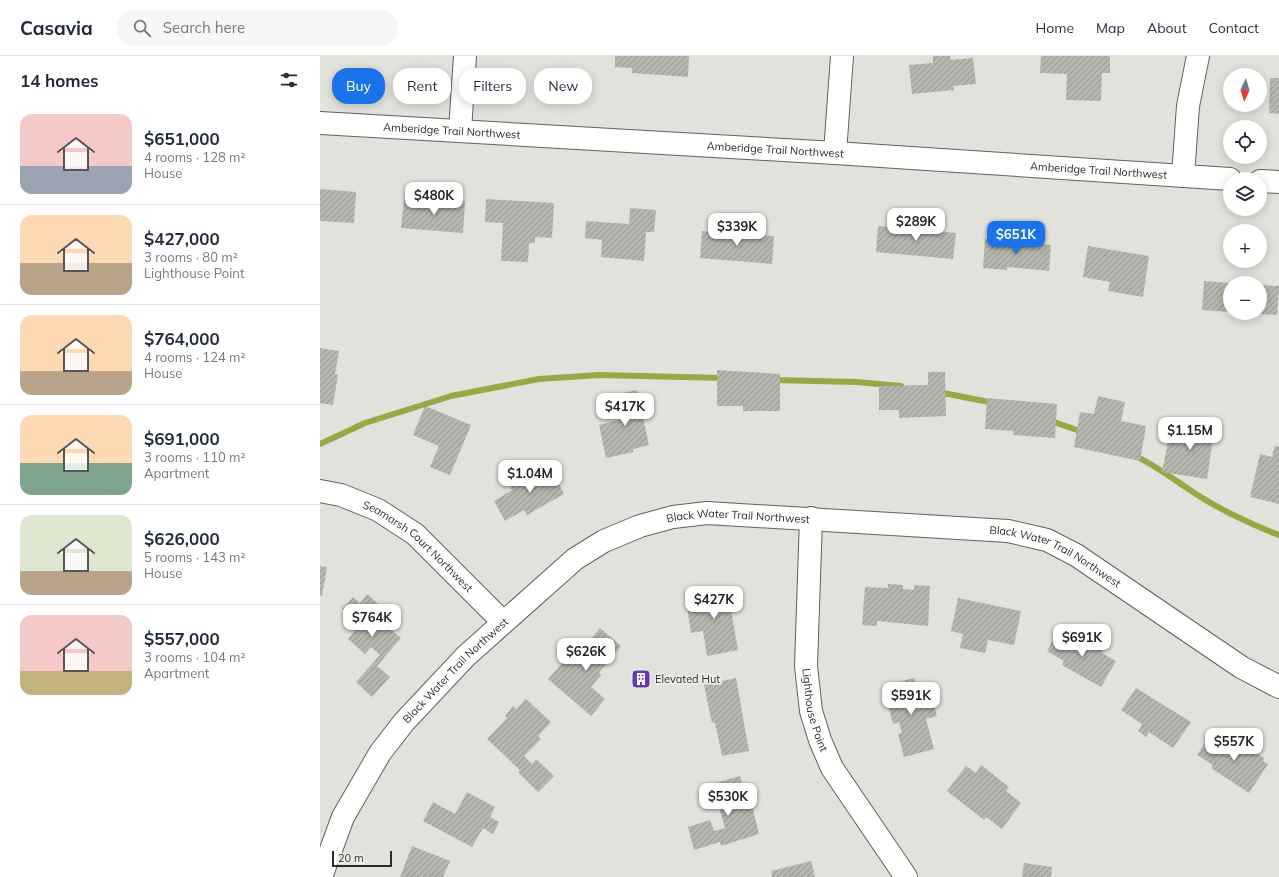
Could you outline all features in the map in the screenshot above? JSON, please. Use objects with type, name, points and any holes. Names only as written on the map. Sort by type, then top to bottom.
[{"type":"street","points":[[460,130],[466,56]]},
{"type":"street","points":[[835,153],[842,56]]},
{"type":"street","points":[[1183,176],[1188,106],[1198,56]]},
{"type":"street","name":"Amberidge Trail Northwest","points":[[320,122],[835,153],[1223,179]]},
{"type":"street","points":[[1267,181],[1279,182]]},
{"type":"street","name":"Seamarsh Court Northwest","points":[[320,491],[341,495],[378,510],[415,534],[503,622]]},
{"type":"street","name":"Black Water Trail Northwest","points":[[321,877],[343,817],[380,753],[404,722],[466,656],[575,559],[604,541],[640,526],[673,517],[707,513],[811,518],[1008,531],[1047,540],[1076,555],[1241,667],[1279,687]]},
{"type":"street","name":"Lighthouse Point","points":[[811,518],[806,666],[811,711],[820,740],[832,768],[906,877]]},
{"type":"building","points":[[615,56],[689,56],[688,77],[632,73],[632,68],[615,67]]},
{"type":"building","points":[[933,56],[950,56],[951,60],[973,58],[976,84],[953,86],[954,90],[912,94],[909,65],[933,63]]},
{"type":"building","points":[[1041,56],[1110,56],[1110,73],[1102,73],[1101,101],[1066,100],[1067,74],[1040,73]]},
{"type":"building","points":[[1270,78],[1279,78],[1279,114],[1269,113]]},
{"type":"building","points":[[320,189],[356,192],[354,223],[320,221]]},
{"type":"building","points":[[436,199],[465,201],[463,233],[401,228],[404,200],[436,202]]},
{"type":"building","points":[[486,199],[554,203],[552,238],[535,237],[535,243],[529,243],[528,262],[501,261],[503,223],[485,222]]},
{"type":"building","points":[[630,208],[656,210],[654,232],[646,232],[644,261],[601,257],[602,240],[585,238],[586,221],[629,224]]},
{"type":"building","points":[[878,226],[956,233],[953,259],[876,252]]},
{"type":"building","points":[[702,231],[774,236],[772,264],[700,258]]},
{"type":"building","points":[[985,239],[1051,245],[1049,271],[1007,267],[1007,270],[983,268]]},
{"type":"building","points":[[1088,246],[1149,256],[1143,297],[1108,291],[1110,282],[1083,277]]},
{"type":"building","points":[[1204,281],[1223,282],[1223,312],[1202,310]]},
{"type":"building","points":[[1267,285],[1279,286],[1277,315],[1267,314]]},
{"type":"building","points":[[320,348],[339,351],[335,374],[338,375],[333,405],[320,403]]},
{"type":"building","points":[[717,370],[780,374],[780,411],[743,411],[743,406],[717,406]]},
{"type":"building","points":[[928,372],[945,372],[946,416],[899,418],[899,410],[879,410],[879,386],[928,385]]},
{"type":"building","points":[[637,390],[649,445],[633,449],[633,452],[606,458],[599,425],[619,420],[613,395]]},
{"type":"building","points":[[1098,396],[1125,402],[1121,421],[1146,426],[1140,461],[1074,447],[1080,412],[1094,414]]},
{"type":"building","points":[[987,398],[1057,404],[1055,438],[1013,435],[1013,431],[985,429]]},
{"type":"building","points":[[425,406],[471,425],[450,475],[430,467],[439,446],[413,435]]},
{"type":"building","points":[[1192,421],[1215,424],[1207,479],[1162,472],[1171,427],[1191,430]]},
{"type":"building","points":[[1275,445],[1279,447],[1279,504],[1250,497],[1260,454],[1272,457]]},
{"type":"building","points":[[549,465],[564,494],[527,515],[524,510],[505,521],[494,501],[512,490],[510,486]]},
{"type":"building","points":[[320,566],[327,567],[322,596],[320,595]]},
{"type":"building","points":[[888,584],[903,585],[903,589],[914,590],[914,585],[930,586],[928,626],[877,621],[877,626],[862,625],[865,587],[888,588]]},
{"type":"building","points":[[727,586],[738,650],[707,656],[703,631],[691,633],[687,607],[697,605],[695,591]]},
{"type":"building","points":[[367,594],[398,621],[391,630],[401,638],[377,666],[390,677],[372,697],[356,682],[380,655],[371,647],[365,654],[348,639],[360,625],[342,609],[353,597],[360,603]]},
{"type":"building","points":[[958,598],[1021,611],[1014,645],[988,640],[985,653],[960,648],[963,634],[951,631]]},
{"type":"building","points":[[600,628],[621,646],[599,672],[601,675],[591,687],[605,699],[591,716],[548,679],[574,650],[579,654]]},
{"type":"building","points":[[1059,630],[1076,640],[1078,636],[1103,650],[1102,653],[1116,661],[1101,687],[1062,665],[1064,661],[1047,651]]},
{"type":"building","name":"Elevated Hut","points":[[639,673],[647,677],[643,686],[635,682]]},
{"type":"building","points":[[736,678],[749,751],[722,756],[715,722],[712,723],[704,685]]},
{"type":"building","points":[[914,678],[919,695],[930,692],[937,716],[926,719],[934,749],[904,757],[898,734],[902,733],[899,722],[893,724],[883,686]]},
{"type":"building","points":[[1136,688],[1191,722],[1173,748],[1149,732],[1146,737],[1138,731],[1142,724],[1121,710]]},
{"type":"building","points":[[526,699],[551,722],[538,736],[541,739],[524,756],[532,764],[536,759],[554,776],[538,792],[518,772],[520,770],[487,739],[507,718],[505,716],[513,706],[516,709]]},
{"type":"building","points":[[1211,734],[1228,744],[1230,741],[1235,744],[1237,740],[1264,758],[1263,761],[1268,764],[1249,793],[1211,768],[1213,765],[1197,755]]},
{"type":"building","points":[[981,765],[1009,787],[1006,791],[1021,803],[1002,829],[986,817],[984,820],[947,791],[966,766],[976,773]]},
{"type":"building","points":[[740,776],[745,794],[749,793],[759,834],[721,846],[720,842],[694,850],[688,827],[710,820],[714,831],[725,828],[712,784]]},
{"type":"building","points":[[467,792],[495,807],[490,817],[499,822],[493,834],[483,828],[472,847],[423,821],[433,802],[455,814]]},
{"type":"building","points":[[412,846],[450,861],[443,877],[400,877]]},
{"type":"building","points":[[811,861],[815,877],[772,877],[771,871]]},
{"type":"building","points":[[1024,863],[1052,867],[1051,877],[1022,877]]},
{"type":"waterway","points":[[320,444],[365,423],[451,396],[539,379],[599,375],[724,378]]},
{"type":"waterway","points":[[773,380],[856,382],[901,386]]},
{"type":"waterway","points":[[938,392],[994,403]]},
{"type":"waterway","points":[[1048,420],[1083,432]]},
{"type":"waterway","points":[[1133,455],[1158,468],[1188,489],[1226,512],[1279,535]]},
{"type":"place","name":"Elevated Hut","points":[[641,679]]}]
